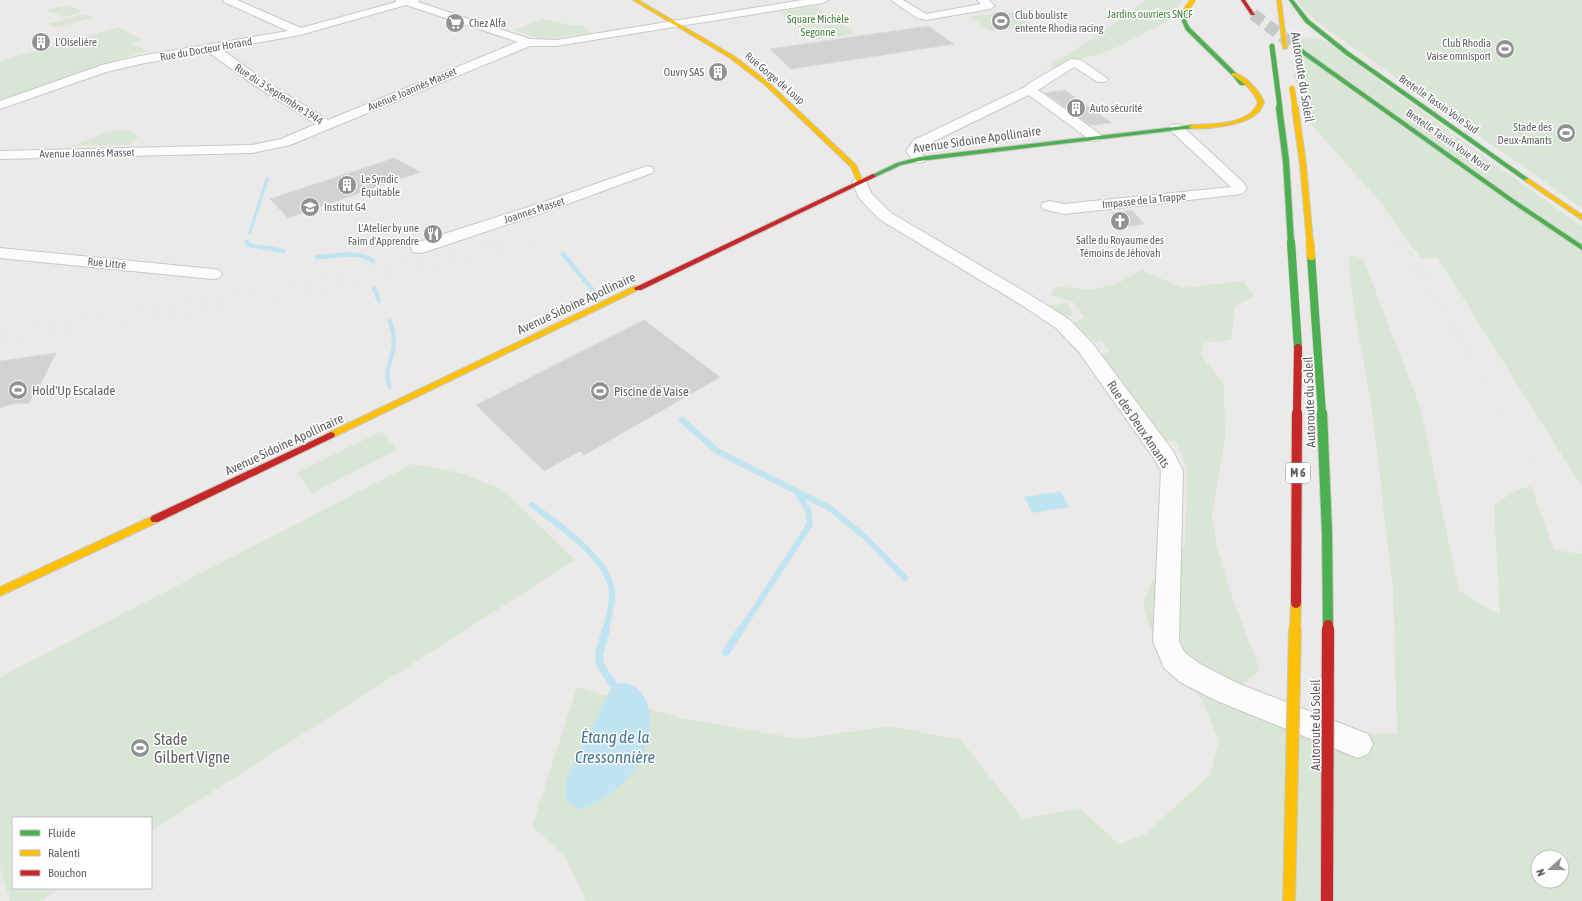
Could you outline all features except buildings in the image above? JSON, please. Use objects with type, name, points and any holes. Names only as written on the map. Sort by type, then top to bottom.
[{"type":"main road","name":"Rue Gorge de Loup","points":[[635,0],[732,57],[766,83],[854,166],[860,182]]},
{"type":"main road","name":"Avenue Sidoine Apollinaire","points":[[1193,0],[1185,11],[1184,21],[1188,29],[1234,74],[1247,91],[1249,99]]},
{"type":"main road","points":[[1243,0],[1253,14]]},
{"type":"main road","name":"Autoroute du Soleil","points":[[1279,0],[1285,51]]},
{"type":"main road","name":"Bretelle Tassin Voie Sud","points":[[1290,0],[1307,21],[1347,53],[1582,218]]},
{"type":"main road","name":"Autoroute du Soleil","points":[[1272,43],[1286,161],[1298,347],[1297,573],[1289,901]]},
{"type":"main road","name":"Bretelle Tassin Voie Nord","points":[[1300,50],[1514,202],[1582,248]]},
{"type":"main road","name":"Avenue Sidoine Apollinaire","points":[[0,592],[142,526],[899,164],[919,159],[1182,127],[1208,126],[1246,120],[1254,115],[1260,108],[1261,99],[1255,89],[1234,74]]},
{"type":"main road","name":"Autoroute du Soleil","points":[[1290,77],[1303,164],[1320,352],[1328,582],[1327,901]]},
{"type":"main road","name":"Avenue Sidoine Apollinaire","points":[[1182,127],[1218,120],[1239,111]]},
{"type":"street","points":[[228,0],[300,32]]},
{"type":"street","name":"Avenue Joannès Masset","points":[[0,155],[252,149],[285,142],[529,42],[556,43],[823,0]]},
{"type":"street","points":[[896,0],[921,16],[926,17],[990,6],[982,0]]},
{"type":"street","points":[[407,1],[529,42]]},
{"type":"street","name":"Rue du Docteur Horand","points":[[0,105],[102,69],[140,60],[300,32],[407,1]]},
{"type":"street","name":"Rue du 3 Septembre 1944","points":[[211,48],[264,86],[327,125]]},
{"type":"street","points":[[919,159],[913,151],[919,143],[1030,90],[1035,85],[1071,63],[1077,63],[1102,79]]},
{"type":"street","points":[[1030,90],[1095,137]]},
{"type":"street","name":"Impasse de la Trappe","points":[[1049,206],[1064,209],[1237,191],[1239,186],[1182,127]]},
{"type":"street","name":"Joannes Masset","points":[[419,248],[546,206],[647,170]]},
{"type":"street","name":"Rue des Deux Amants","points":[[860,182],[864,195],[885,216],[1026,300],[1062,324],[1086,348],[1165,457],[1172,471],[1166,641],[1174,660],[1190,673],[1227,692],[1358,744]]},
{"type":"street","name":"Rue Littré","points":[[0,253],[213,274]]},
{"type":"green space","name":"Jardins ouvriers SNCF","points":[[1146,0],[1183,0],[1179,5],[1175,17],[1116,48],[1100,54],[1075,60],[1057,69],[1049,66],[1106,30]]},
{"type":"green space","points":[[1297,0],[1582,0],[1582,208],[1321,25],[1304,10]]},
{"type":"green space","points":[[68,5],[83,12],[63,17],[47,10]]},
{"type":"green space","name":"Square Michèle Segonne","points":[[815,6],[855,34],[814,40],[780,12]]},
{"type":"green space","name":"Club bouliste entente Rhodia racing","points":[[1010,11],[1033,25],[991,31],[969,17]]},
{"type":"green space","points":[[85,14],[92,18],[55,28],[48,24]]},
{"type":"green space","points":[[544,19],[570,25],[583,25],[591,33],[541,39],[513,30]]},
{"type":"green space","points":[[119,27],[143,40],[132,43],[147,51],[97,66],[26,93],[0,101],[0,61]]},
{"type":"green space","points":[[1297,37],[1322,39],[1582,227],[1582,487],[1437,257],[1421,259],[1382,204],[1310,123],[1316,122],[1292,75],[1296,72],[1292,49]]},
{"type":"green space","points":[[128,130],[139,136],[129,145],[71,146],[109,132]]},
{"type":"green space","points":[[1355,255],[1364,261],[1421,409],[1459,591],[1500,615],[1494,505],[1515,491],[1531,486],[1554,550],[1582,554],[1582,901],[586,901],[565,857],[532,826],[577,687],[681,718],[800,739],[889,726],[961,740],[1023,819],[1079,808],[1119,844],[1145,834],[1209,776],[1219,742],[1202,700],[1151,631],[1143,605],[1151,582],[1185,546],[1187,467],[1175,441],[1161,440],[1099,354],[1110,352],[1073,302],[1051,295],[1055,286],[1091,290],[1118,283],[1142,270],[1182,288],[1243,281],[1254,296],[1235,307],[1231,340],[1204,343],[1201,355],[1224,384],[1225,438],[1212,515],[1217,547],[1230,591],[1260,670],[1238,688],[1361,734],[1397,733],[1393,589],[1371,402],[1355,316],[1348,258]]},
{"type":"green space","points":[[1066,303],[1074,315],[1065,318],[1052,309],[1050,305]]},
{"type":"green space","points":[[1084,318],[1101,341],[1095,343],[1090,337],[1073,324]]},
{"type":"green space","points":[[382,431],[397,450],[312,493],[297,473]]},
{"type":"green space","name":"Stade Gilbert Vigne","points":[[412,464],[461,473],[502,489],[575,560],[152,830],[152,817],[12,817],[12,889],[59,889],[41,901],[10,901],[0,867],[0,677]]},
{"type":"water","points":[[1061,491],[1069,507],[1032,513],[1024,497]]},
{"type":"water","name":"Étang de la Cressonnière","points":[[626,683],[634,686],[640,691],[648,706],[650,720],[646,746],[641,759],[625,781],[598,802],[579,809],[566,800],[565,783],[613,684]]},
{"type":"waterway","points":[[250,233],[267,179]]},
{"type":"waterway","points":[[248,243],[247,242],[249,245],[283,251]]},
{"type":"waterway","points":[[317,257],[353,254],[366,257],[373,261]]},
{"type":"waterway","points":[[563,254],[595,293]]},
{"type":"waterway","points":[[374,288],[379,301]]},
{"type":"waterway","points":[[390,321],[394,343],[388,369],[388,380],[390,387]]},
{"type":"waterway","points":[[682,420],[717,451],[831,509],[865,537],[905,578]]},
{"type":"waterway","points":[[741,630],[810,524],[808,510],[797,492]]},
{"type":"waterway","points":[[532,505],[580,542],[601,566],[608,578],[612,591],[606,630]]},
{"type":"waterway","points":[[606,629],[599,658],[602,668],[613,684]]},
{"type":"waterway","points":[[726,652],[741,629]]},
{"type":"tunnel","points":[[1253,14],[1300,50]]},
{"type":"railway","points":[[931,108],[1007,74],[1056,48],[1080,33],[1124,0]]},
{"type":"railway","points":[[959,108],[1008,85],[1053,60],[1118,17],[1139,0]]},
{"type":"railway","points":[[1188,0],[1226,38],[1286,108]]},
{"type":"railway","points":[[495,243],[662,202],[773,169],[881,130],[934,107]]},
{"type":"railway","points":[[537,242],[697,200],[805,167],[910,129],[962,107]]},
{"type":"railway","points":[[1285,107],[1345,177],[1396,243]]},
{"type":"railway","points":[[1381,213],[1403,243]]},
{"type":"railway","points":[[0,331],[126,313],[313,281],[499,242]]},
{"type":"railway","points":[[0,341],[203,311],[338,287],[537,242]]},
{"type":"railway","points":[[1395,242],[1450,325],[1503,414]]},
{"type":"railway","points":[[1402,242],[1429,279],[1475,358]]},
{"type":"railway","points":[[1503,413],[1582,550]]},
{"type":"traffic: fast","points":[[1291,0],[1307,21],[1347,53],[1527,180]]},
{"type":"traffic: fast","points":[[1185,11],[1184,21],[1188,29],[1234,74],[1242,84]]},
{"type":"traffic: fast","points":[[1272,46],[1286,161],[1298,348]]},
{"type":"traffic: fast","points":[[1300,50],[1514,202],[1582,248]]},
{"type":"traffic: fast","points":[[873,176],[899,164],[919,159],[1192,127]]},
{"type":"traffic: fast","points":[[1311,256],[1324,440],[1328,625]]},
{"type":"traffic: slow","points":[[635,0],[732,57],[766,83],[854,166],[860,182]]},
{"type":"traffic: slow","points":[[1185,11],[1193,0]]},
{"type":"traffic: slow","points":[[1279,0],[1285,48]]},
{"type":"traffic: slow","points":[[1192,127],[1236,122],[1245,119],[1258,110],[1261,102],[1256,92],[1250,85],[1234,74]]},
{"type":"traffic: slow","points":[[1292,88],[1303,164],[1311,256]]},
{"type":"traffic: slow","points":[[1527,180],[1582,218]]},
{"type":"traffic: slow","points":[[331,435],[638,288]]},
{"type":"traffic: slow","points":[[0,592],[155,519]]},
{"type":"traffic: slow","points":[[1289,901],[1296,603]]},
{"type":"traffic: jam","points":[[1243,0],[1253,14]]},
{"type":"traffic: jam","points":[[638,288],[873,176]]},
{"type":"traffic: jam","points":[[1296,603],[1298,348]]},
{"type":"traffic: jam","points":[[155,519],[331,435]]},
{"type":"traffic: jam","points":[[1327,901],[1328,625]]},
{"type":"place","name":"Club bouliste entente Rhodia racing","points":[[1001,21]]},
{"type":"place","name":"Chez Alfa","points":[[455,23]]},
{"type":"place","name":"L'Oiselière","points":[[41,42]]},
{"type":"place","name":"Club Rhodia Vaise omnisport","points":[[1505,49]]},
{"type":"place","name":"Ouvry SAS","points":[[718,72]]},
{"type":"place","name":"Auto sécurité","points":[[1076,108]]},
{"type":"place","name":"Stade des Deux-Amants","points":[[1566,133]]},
{"type":"place","name":"Le Syndic Équitable","points":[[347,185]]},
{"type":"place","name":"Institut G4","points":[[310,207]]},
{"type":"place","name":"Salle du Royaume des Témoins de Jéhovah","points":[[1120,221]]},
{"type":"place","name":"L'Atelier by une Faim d'Apprendre","points":[[433,234]]},
{"type":"place","name":"Hold'Up Escalade","points":[[18,390]]},
{"type":"place","name":"Piscine de Vaise","points":[[600,391]]},
{"type":"place","name":"Stade Gilbert Vigne","points":[[140,748]]}]
